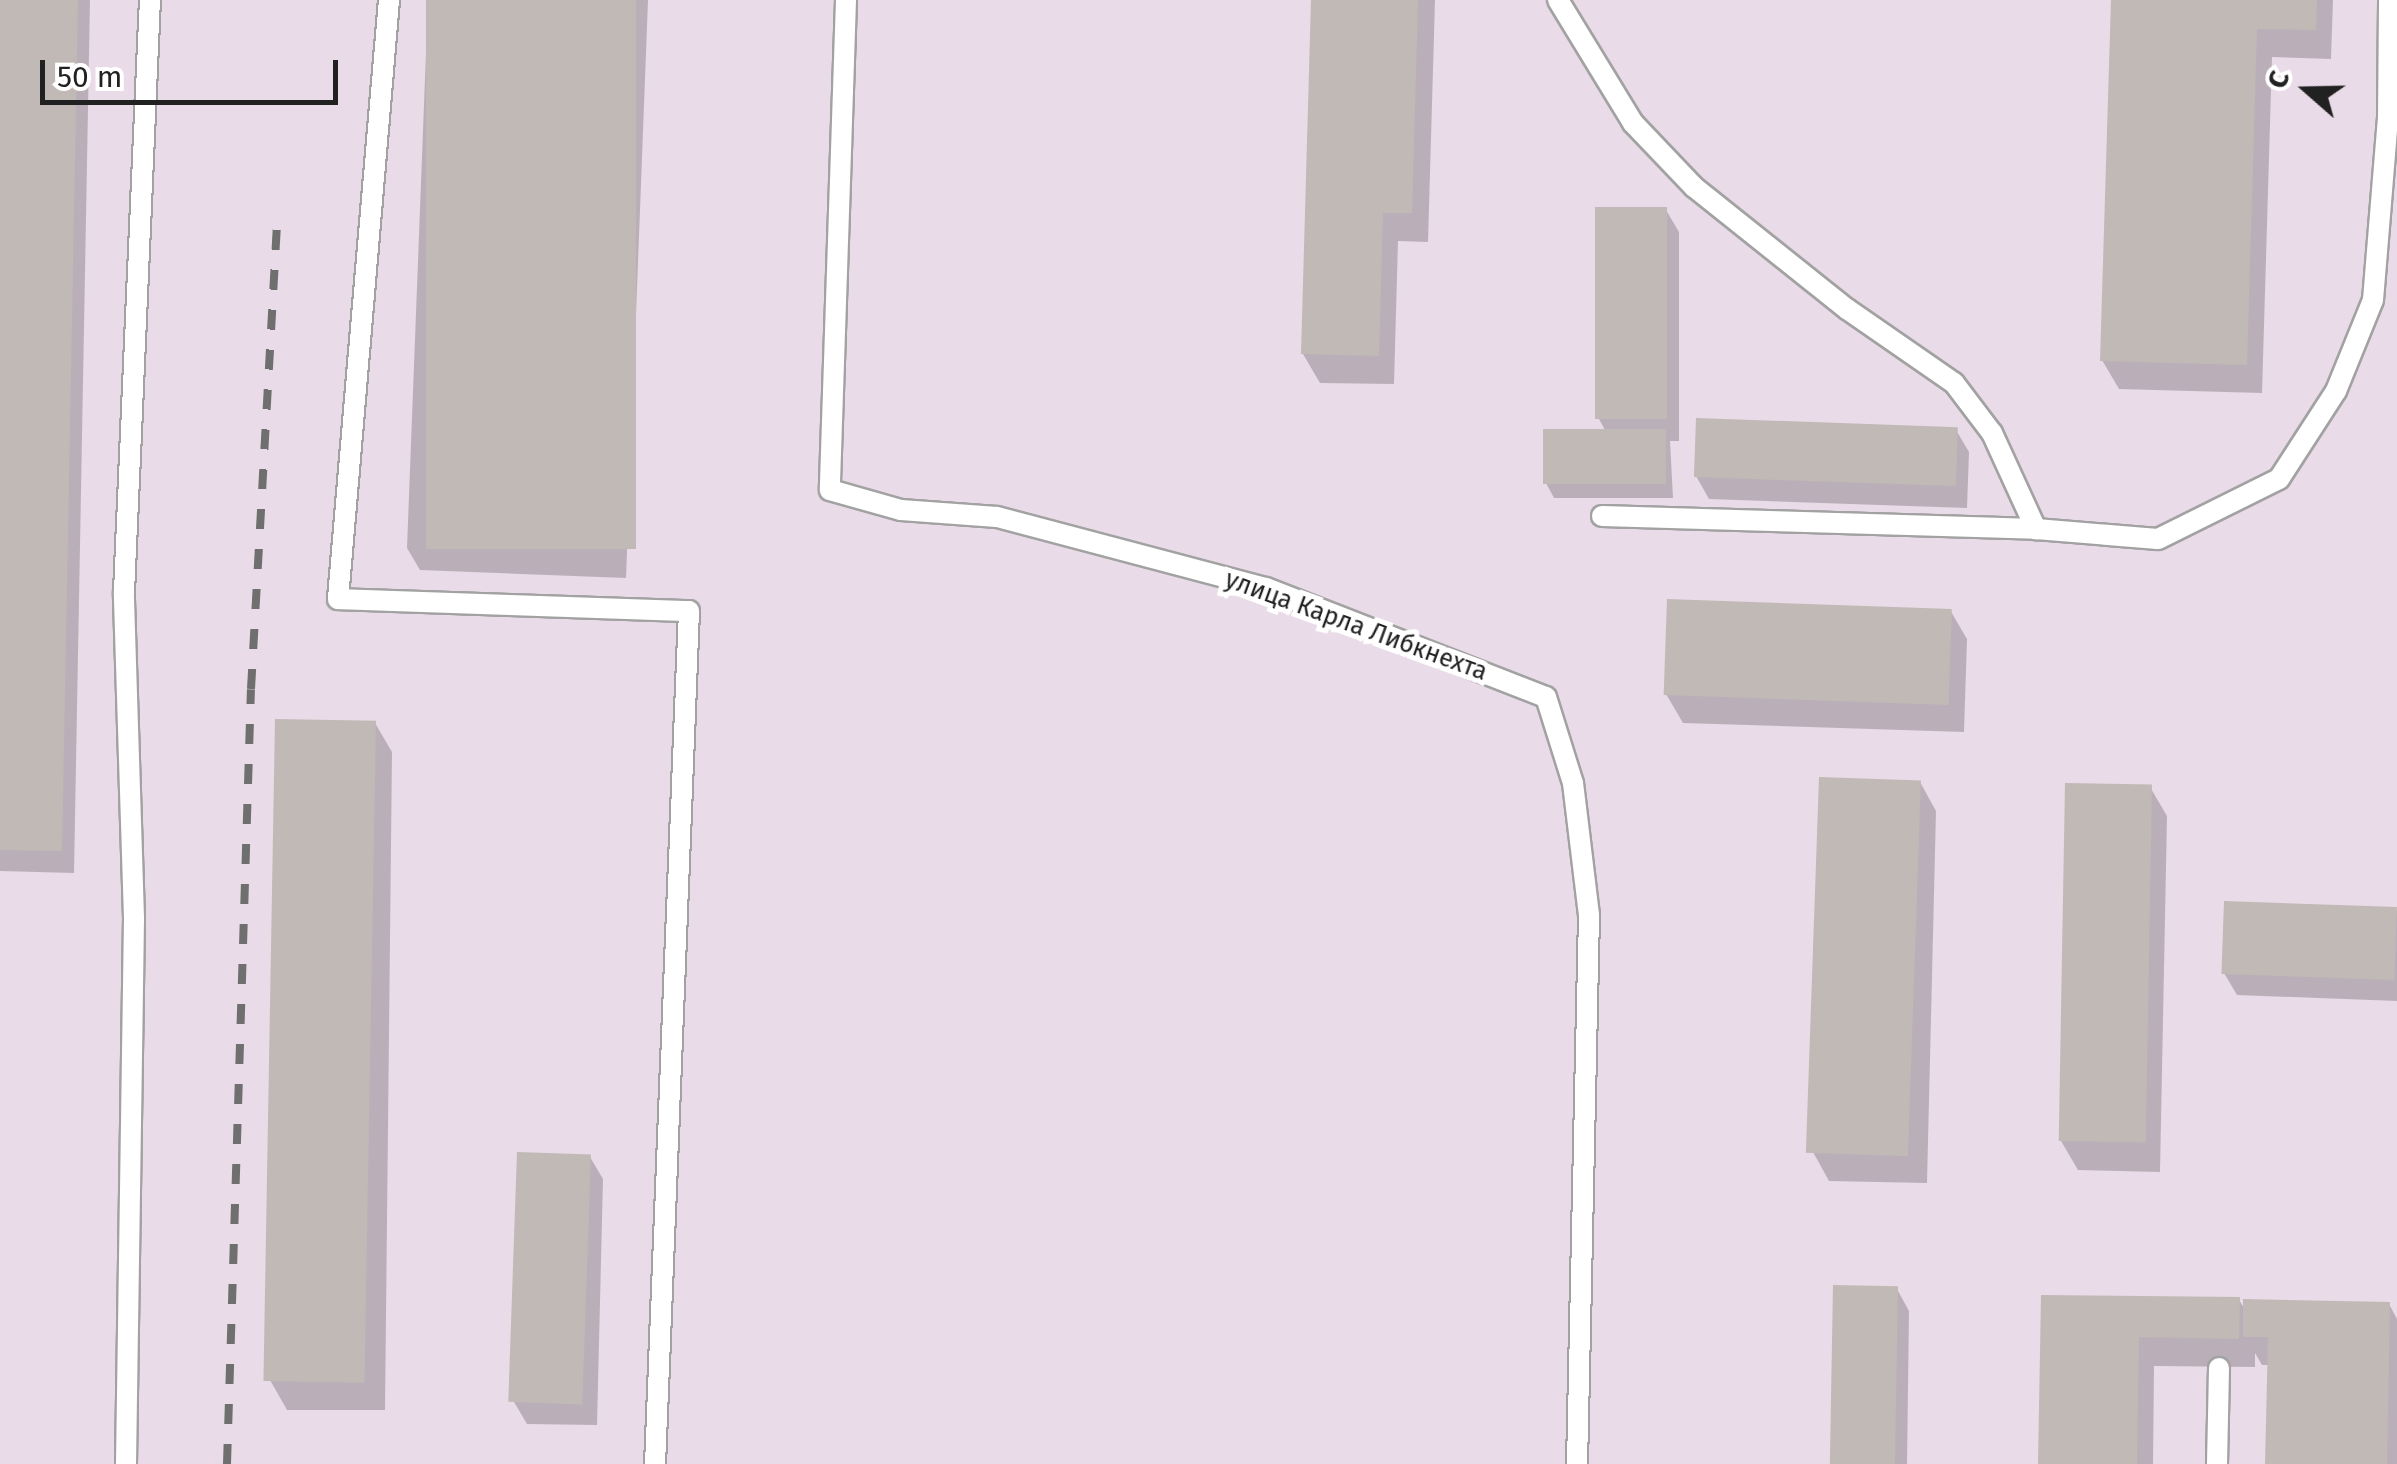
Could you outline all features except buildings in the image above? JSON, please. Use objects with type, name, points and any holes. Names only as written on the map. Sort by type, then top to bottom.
[{"type":"lane","points":[[126,1464],[134,918],[124,592],[150,0]]},
{"type":"lane","points":[[388,0],[338,599],[690,610],[655,1464]]},
{"type":"lane","name":"улица Карла Либкнехта","points":[[846,0],[830,490],[901,510],[996,517],[1266,588],[1546,697],[1573,783],[1589,915],[1577,1464]]},
{"type":"lane","points":[[1558,0],[1633,123],[1694,187],[1847,309],[1954,383],[1992,434],[2036,529]]},
{"type":"lane","points":[[1602,516],[2036,529],[2158,538],[2279,479],[2336,392],[2373,300],[2388,118],[2389,0]]},
{"type":"lane","points":[[2217,1464],[2219,1368]]},
{"type":"shaded area","points":[[0,0],[2397,0],[2397,1464],[0,1464]]},
{"type":"railway","points":[[227,1464],[251,689],[277,220]]}]
